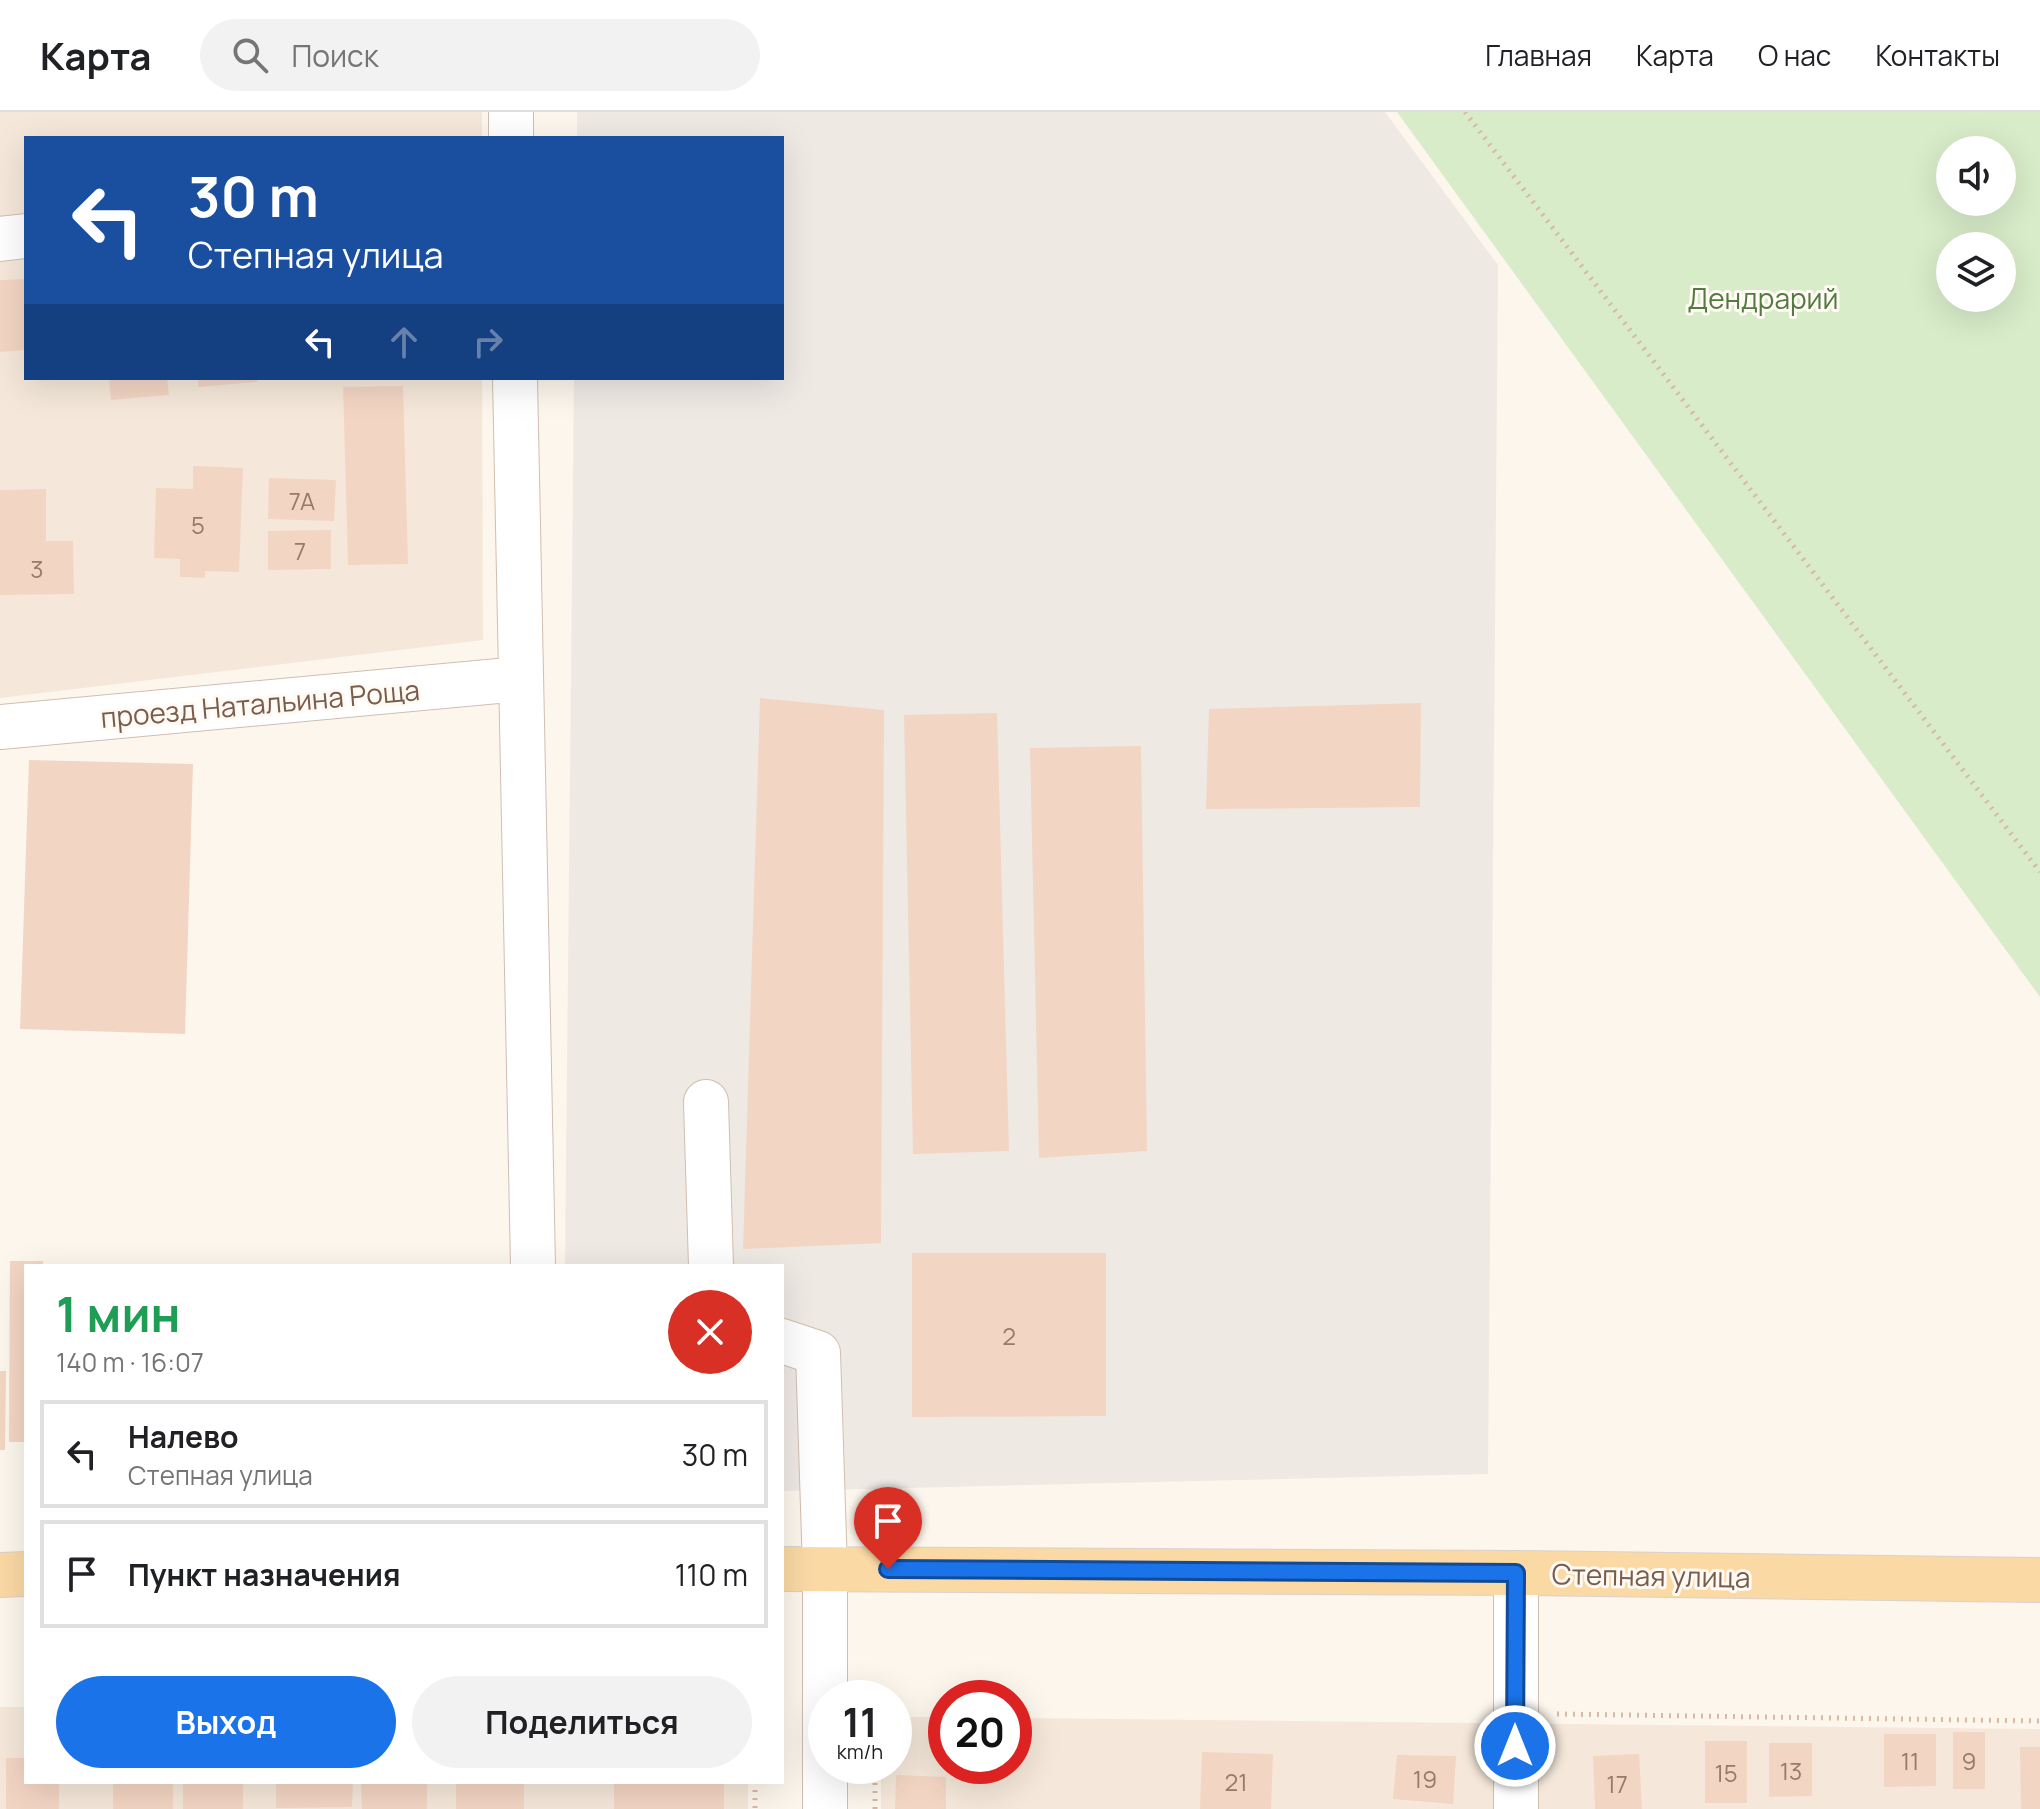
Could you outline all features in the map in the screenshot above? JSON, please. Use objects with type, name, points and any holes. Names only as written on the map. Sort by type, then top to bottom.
[{"type":"main road","name":"Степная улица","points":[[784,1569],[1516,1573],[2040,1580]]},
{"type":"main road","points":[[0,1575],[24,1574]]},
{"type":"street","points":[[511,112],[511,136]]},
{"type":"street","points":[[0,239],[24,236]]},
{"type":"street","points":[[515,380],[533,1264]]},
{"type":"street","name":"проезд Натальина Роща","points":[[0,727],[520,679]]},
{"type":"street","points":[[706,1102],[711,1264]]},
{"type":"street","points":[[784,1342],[818,1353],[825,1569],[825,1809]]},
{"type":"street","points":[[1516,1573],[1516,1809]]},
{"type":"path","points":[[1465,112],[2040,872]]},
{"type":"path","points":[[1515,1714],[2040,1721]]},
{"type":"path","points":[[755,1784],[755,1809]]},
{"type":"path","points":[[875,1784],[875,1809]]},
{"type":"shaded area","points":[[0,112],[482,112],[482,136],[24,136],[24,380],[482,380],[483,640],[0,698]]},
{"type":"shaded area","points":[[577,112],[1385,112],[1498,265],[1488,1474],[784,1491],[784,1264],[565,1264],[574,380],[784,380],[784,136],[577,136]]},
{"type":"shaded area","points":[[0,1707],[24,1707],[24,1784],[748,1784],[748,1809],[0,1809]]},
{"type":"shaded area","points":[[912,1717],[928,1717],[928,1784],[1032,1784],[1032,1718],[2040,1729],[2040,1809],[881,1809],[881,1784],[912,1784]]},
{"type":"green space","name":"Дендрарий","points":[[1397,112],[2040,112],[2040,997]]},
{"type":"building","points":[[24,279],[24,350],[0,352],[0,280]]},
{"type":"building","points":[[109,380],[167,380],[169,395],[111,400]]},
{"type":"building","points":[[198,380],[257,380],[257,382],[198,387]]},
{"type":"building","points":[[403,386],[408,564],[348,565],[343,387]]},
{"type":"building","points":[[193,466],[243,468],[239,572],[205,571],[205,578],[180,577],[180,559],[154,558],[156,488],[193,489]]},
{"type":"building","points":[[269,478],[336,480],[334,521],[268,519]]},
{"type":"building","points":[[46,489],[46,541],[73,541],[74,594],[0,595],[0,490]]},
{"type":"building","points":[[331,530],[331,569],[268,570],[268,531]]},
{"type":"building","points":[[760,698],[884,710],[881,1243],[743,1249]]},
{"type":"building","points":[[1421,703],[1420,807],[1206,809],[1209,709]]},
{"type":"building","points":[[997,713],[1009,1151],[913,1154],[904,715]]},
{"type":"building","points":[[1141,746],[1147,1151],[1039,1158],[1030,748]]},
{"type":"building","points":[[29,760],[193,764],[185,1034],[20,1029]]},
{"type":"building","points":[[912,1253],[1106,1253],[1106,1416],[912,1417]]},
{"type":"building","points":[[10,1261],[43,1261],[43,1264],[24,1264],[24,1442],[9,1442]]},
{"type":"building","points":[[0,1371],[6,1371],[5,1450],[0,1450]]},
{"type":"building","points":[[1953,1732],[1985,1732],[1985,1789],[1953,1789]]},
{"type":"building","points":[[1884,1734],[1936,1734],[1936,1786],[1884,1787]]},
{"type":"building","points":[[1705,1741],[1747,1741],[1747,1803],[1705,1803]]},
{"type":"building","points":[[1769,1743],[1812,1743],[1812,1796],[1769,1797]]},
{"type":"building","points":[[2020,1747],[2040,1747],[2040,1809],[2021,1809]]},
{"type":"building","points":[[1202,1752],[1273,1754],[1271,1809],[1200,1809]]},
{"type":"building","points":[[1639,1754],[1642,1809],[1595,1809],[1593,1756]]},
{"type":"building","points":[[1397,1755],[1456,1756],[1453,1804],[1393,1799]]},
{"type":"building","points":[[6,1758],[24,1758],[24,1784],[59,1784],[59,1809],[6,1809]]},
{"type":"building","points":[[912,1776],[928,1776],[928,1784],[946,1784],[946,1809],[895,1809],[896,1784],[912,1784]]},
{"type":"building","points":[[113,1784],[173,1784],[173,1809],[113,1809]]},
{"type":"building","points":[[183,1784],[243,1784],[243,1809],[183,1809]]},
{"type":"building","points":[[276,1784],[353,1784],[352,1807],[276,1808]]},
{"type":"building","points":[[361,1784],[427,1784],[427,1809],[362,1809]]},
{"type":"building","points":[[456,1784],[524,1784],[524,1809],[456,1809]]},
{"type":"building","points":[[614,1784],[724,1784],[724,1809],[614,1809]]},
{"type":"route","points":[[888,1569],[1516,1573],[1515,1746]]}]
